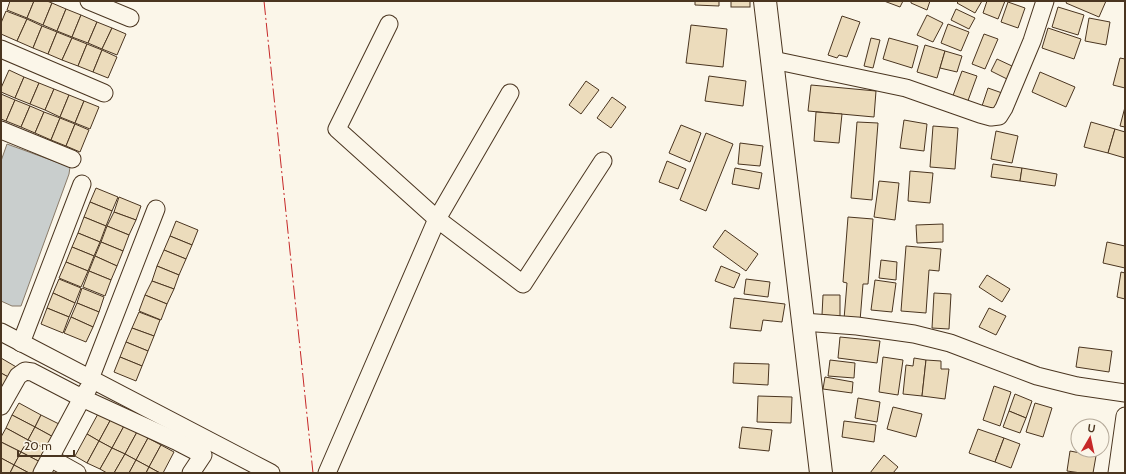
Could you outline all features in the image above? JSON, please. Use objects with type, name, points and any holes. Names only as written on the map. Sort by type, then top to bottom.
[{"type":"main road","points":[[765,1],[821,473]]},
{"type":"street","points":[[89,1],[130,18]]},
{"type":"street","points":[[773,60],[906,88],[980,114],[991,117],[999,116],[1004,108],[1032,41],[1045,1]]},
{"type":"street","points":[[389,24],[337,129],[437,219],[523,284],[603,161]]},
{"type":"street","points":[[1,49],[104,93]]},
{"type":"street","points":[[328,473],[437,219],[510,93]]},
{"type":"street","points":[[1,130],[72,159]]},
{"type":"street","points":[[21,343],[82,184]]},
{"type":"street","points":[[42,473],[92,380],[156,209]]},
{"type":"street","points":[[803,322],[857,326],[914,334],[950,343],[1037,376],[1078,386],[1125,392]]},
{"type":"street","points":[[1,332],[271,473]]},
{"type":"street","points":[[32,372],[40,353]]},
{"type":"street","points":[[1,406],[18,376],[25,371],[32,372],[82,398],[203,455]]},
{"type":"street","points":[[1117,473],[1125,416]]},
{"type":"street","points":[[191,473],[203,455],[218,445]]},
{"type":"street","points":[[50,458],[77,473]]},
{"type":"shaded area","points":[[7,144],[70,167],[69,174],[21,306],[12,306],[1,301],[1,161]]},
{"type":"building","points":[[10,1],[34,1],[27,18],[7,10]]},
{"type":"building","points":[[34,1],[47,1],[52,3],[43,25],[27,18]]},
{"type":"building","points":[[695,1],[719,1],[719,6],[695,5]]},
{"type":"building","points":[[731,1],[750,1],[750,7],[731,7]]},
{"type":"building","points":[[884,1],[903,1],[900,7]]},
{"type":"building","points":[[911,1],[930,1],[927,10],[911,3]]},
{"type":"building","points":[[959,1],[982,1],[975,13],[957,3]]},
{"type":"building","points":[[987,1],[1005,1],[998,19],[983,13]]},
{"type":"building","points":[[1067,1],[1106,1],[1099,17],[1066,3]]},
{"type":"building","points":[[1008,2],[1025,8],[1018,28],[1001,22]]},
{"type":"building","points":[[52,3],[66,9],[57,31],[43,25]]},
{"type":"building","points":[[1058,7],[1084,15],[1078,35],[1052,27]]},
{"type":"building","points":[[66,9],[81,15],[72,37],[57,31]]},
{"type":"building","points":[[956,9],[975,18],[969,29],[951,20]]},
{"type":"building","points":[[6,11],[27,19],[17,41],[1,34],[1,23]]},
{"type":"building","points":[[81,15],[97,22],[88,43],[72,37]]},
{"type":"building","points":[[927,15],[943,23],[933,42],[917,35]]},
{"type":"building","points":[[842,16],[860,22],[847,57],[839,55],[837,58],[828,55]]},
{"type":"building","points":[[1089,18],[1110,22],[1106,45],[1085,41]]},
{"type":"building","points":[[27,19],[42,26],[33,48],[17,41]]},
{"type":"building","points":[[97,22],[112,28],[102,49],[88,43]]},
{"type":"building","points":[[948,24],[969,32],[961,51],[941,43]]},
{"type":"building","points":[[691,25],[727,29],[723,67],[686,63]]},
{"type":"building","points":[[42,26],[57,32],[48,54],[33,48]]},
{"type":"building","points":[[112,28],[126,34],[117,55],[102,49]]},
{"type":"building","points":[[1048,28],[1081,39],[1074,59],[1042,48]]},
{"type":"building","points":[[57,32],[72,38],[62,60],[48,54]]},
{"type":"building","points":[[984,34],[998,39],[985,69],[972,64]]},
{"type":"building","points":[[72,38],[87,44],[78,66],[62,60]]},
{"type":"building","points":[[871,38],[880,40],[873,68],[864,66]]},
{"type":"building","points":[[889,38],[918,46],[912,68],[883,59]]},
{"type":"building","points":[[87,44],[102,50],[93,72],[78,66]]},
{"type":"building","points":[[925,45],[945,51],[937,78],[917,72]]},
{"type":"building","points":[[102,50],[117,57],[108,78],[93,72]]},
{"type":"building","points":[[945,51],[962,56],[957,72],[940,68]]},
{"type":"building","points":[[1120,58],[1125,59],[1125,88],[1113,85]]},
{"type":"building","points":[[997,59],[1012,66],[1007,79],[991,71]]},
{"type":"building","points":[[9,70],[24,77],[15,98],[1,92],[1,88]]},
{"type":"building","points":[[962,71],[977,76],[966,106],[951,101]]},
{"type":"building","points":[[1040,72],[1075,87],[1066,107],[1032,92]]},
{"type":"building","points":[[709,76],[746,81],[743,106],[705,101]]},
{"type":"building","points":[[24,77],[39,83],[30,104],[15,98]]},
{"type":"building","points":[[586,81],[599,90],[581,114],[569,105]]},
{"type":"building","points":[[39,83],[54,89],[45,110],[30,104]]},
{"type":"building","points":[[811,85],[876,91],[874,117],[808,111]]},
{"type":"building","points":[[988,88],[1005,94],[998,114],[981,109]]},
{"type":"building","points":[[54,89],[69,95],[60,117],[45,110]]},
{"type":"building","points":[[1,94],[15,100],[6,121],[1,119]]},
{"type":"building","points":[[69,95],[84,101],[75,123],[60,117]]},
{"type":"building","points":[[612,97],[626,107],[611,128],[597,118]]},
{"type":"building","points":[[15,100],[30,106],[21,127],[6,121]]},
{"type":"building","points":[[84,101],[99,107],[90,129],[75,123]]},
{"type":"building","points":[[30,106],[44,112],[35,133],[21,127]]},
{"type":"building","points":[[1125,107],[1125,127],[1120,126]]},
{"type":"building","points":[[44,112],[60,118],[51,140],[35,133]]},
{"type":"building","points":[[816,112],[842,114],[839,143],[814,141]]},
{"type":"building","points":[[60,118],[75,124],[66,146],[51,140]]},
{"type":"building","points":[[904,120],[927,124],[924,151],[900,148]]},
{"type":"building","points":[[857,122],[878,123],[872,200],[851,198]]},
{"type":"building","points":[[1091,122],[1115,129],[1108,153],[1084,147]]},
{"type":"building","points":[[75,124],[89,130],[80,152],[66,146]]},
{"type":"building","points":[[681,125],[701,133],[690,162],[669,153]]},
{"type":"building","points":[[933,126],[958,128],[955,169],[930,167]]},
{"type":"building","points":[[1115,129],[1125,132],[1125,158],[1108,153]]},
{"type":"building","points":[[996,131],[1018,136],[1012,163],[991,159]]},
{"type":"building","points":[[706,133],[733,144],[706,211],[680,200]]},
{"type":"building","points":[[740,143],[763,146],[760,166],[738,164]]},
{"type":"building","points":[[667,161],[686,169],[678,189],[659,182]]},
{"type":"building","points":[[993,164],[1022,168],[1020,181],[991,177]]},
{"type":"building","points":[[735,168],[762,173],[759,189],[732,184]]},
{"type":"building","points":[[1022,168],[1057,174],[1055,186],[1020,181]]},
{"type":"building","points":[[910,171],[933,173],[930,203],[908,201]]},
{"type":"building","points":[[879,181],[899,183],[895,220],[874,217]]},
{"type":"building","points":[[96,188],[118,197],[112,211],[90,202]]},
{"type":"building","points":[[119,197],[141,206],[136,220],[114,212]]},
{"type":"building","points":[[90,202],[112,211],[106,226],[84,217]]},
{"type":"building","points":[[114,212],[136,220],[129,235],[107,226]]},
{"type":"building","points":[[84,217],[106,226],[100,242],[78,233]]},
{"type":"building","points":[[848,217],[873,219],[868,284],[863,284],[860,321],[844,319],[847,283],[843,282]]},
{"type":"building","points":[[176,221],[198,230],[192,245],[170,236]]},
{"type":"building","points":[[943,224],[943,242],[917,243],[916,225]]},
{"type":"building","points":[[107,226],[129,235],[123,251],[101,242]]},
{"type":"building","points":[[725,230],[758,254],[746,271],[713,247]]},
{"type":"building","points":[[78,233],[100,242],[94,256],[72,247]]},
{"type":"building","points":[[170,236],[192,245],[186,259],[164,250]]},
{"type":"building","points":[[101,242],[123,251],[117,266],[95,256]]},
{"type":"building","points":[[1107,242],[1125,246],[1125,268],[1103,263]]},
{"type":"building","points":[[906,246],[941,249],[939,271],[929,270],[926,313],[901,311]]},
{"type":"building","points":[[72,247],[94,256],[88,271],[66,262]]},
{"type":"building","points":[[164,250],[186,259],[179,275],[157,266]]},
{"type":"building","points":[[95,256],[117,266],[111,280],[89,271]]},
{"type":"building","points":[[881,260],[897,262],[896,280],[879,278]]},
{"type":"building","points":[[66,262],[88,271],[81,287],[59,278]]},
{"type":"building","points":[[157,266],[179,275],[174,289],[152,281]]},
{"type":"building","points":[[721,266],[740,274],[734,288],[715,281]]},
{"type":"building","points":[[89,271],[111,280],[105,296],[83,287]]},
{"type":"building","points":[[1121,272],[1125,273],[1125,299],[1117,297]]},
{"type":"building","points":[[987,275],[1010,289],[1002,302],[979,287]]},
{"type":"building","points":[[59,279],[81,288],[75,303],[53,293]]},
{"type":"building","points":[[746,279],[770,282],[768,297],[744,294]]},
{"type":"building","points":[[875,280],[896,283],[892,312],[871,310]]},
{"type":"building","points":[[152,281],[174,289],[167,304],[145,295]]},
{"type":"building","points":[[82,288],[104,297],[99,312],[77,303]]},
{"type":"building","points":[[53,293],[75,303],[69,317],[47,308]]},
{"type":"building","points":[[934,293],[951,294],[949,329],[932,328]]},
{"type":"building","points":[[145,295],[167,304],[161,320],[139,311]]},
{"type":"building","points":[[823,295],[840,295],[840,316],[822,315]]},
{"type":"building","points":[[734,298],[785,304],[782,322],[763,320],[761,331],[730,328]]},
{"type":"building","points":[[77,303],[99,312],[93,327],[71,317]]},
{"type":"building","points":[[47,308],[69,317],[63,333],[41,324]]},
{"type":"building","points":[[989,308],[1006,316],[996,335],[979,327]]},
{"type":"building","points":[[139,312],[160,320],[154,336],[132,328]]},
{"type":"building","points":[[71,317],[93,327],[86,342],[64,333]]},
{"type":"building","points":[[132,328],[154,336],[148,351],[126,342]]},
{"type":"building","points":[[840,337],[880,341],[877,363],[838,358]]},
{"type":"building","points":[[126,342],[148,351],[142,366],[120,357]]},
{"type":"building","points":[[1079,347],[1112,351],[1109,372],[1076,367]]},
{"type":"building","points":[[120,357],[142,366],[136,381],[114,372]]},
{"type":"building","points":[[883,357],[903,360],[898,395],[879,392]]},
{"type":"building","points":[[1,358],[18,368],[12,379],[1,373]]},
{"type":"building","points":[[914,358],[926,360],[922,396],[903,394],[906,365],[913,366]]},
{"type":"building","points":[[830,360],[855,363],[854,378],[828,376]]},
{"type":"building","points":[[926,360],[941,361],[941,369],[949,369],[945,399],[922,396]]},
{"type":"building","points":[[734,363],[769,364],[768,385],[733,383]]},
{"type":"building","points":[[1,373],[12,379],[6,391],[1,388]]},
{"type":"building","points":[[825,377],[853,382],[852,393],[823,389]]},
{"type":"building","points":[[994,386],[1011,392],[1000,426],[983,420]]},
{"type":"building","points":[[1015,394],[1032,401],[1026,418],[1009,411]]},
{"type":"building","points":[[758,396],[792,397],[791,423],[757,422]]},
{"type":"building","points":[[858,398],[880,402],[877,422],[855,418]]},
{"type":"building","points":[[19,403],[41,415],[35,427],[12,415]]},
{"type":"building","points":[[1035,403],[1052,408],[1043,437],[1026,432]]},
{"type":"building","points":[[893,407],[922,414],[916,437],[887,429]]},
{"type":"building","points":[[1009,411],[1026,418],[1020,433],[1003,427]]},
{"type":"building","points":[[99,412],[111,419],[99,441],[87,434]]},
{"type":"building","points":[[12,415],[35,427],[28,440],[6,428]]},
{"type":"building","points":[[41,415],[63,426],[57,439],[35,427]]},
{"type":"building","points":[[111,419],[124,426],[112,448],[99,441]]},
{"type":"building","points":[[844,421],[876,425],[874,442],[842,437]]},
{"type":"building","points":[[124,426],[137,432],[125,454],[112,448]]},
{"type":"building","points":[[35,427],[57,439],[50,451],[28,440]]},
{"type":"building","points":[[742,427],[772,430],[769,451],[739,448]]},
{"type":"building","points":[[6,428],[28,440],[21,452],[1,442],[1,437]]},
{"type":"building","points":[[978,429],[1004,438],[995,462],[969,453]]},
{"type":"building","points":[[137,432],[148,438],[136,460],[125,454]]},
{"type":"building","points":[[87,434],[99,441],[87,463],[75,456]]},
{"type":"building","points":[[148,438],[161,445],[149,467],[136,460]]},
{"type":"building","points":[[1004,438],[1020,444],[1011,468],[995,462]]},
{"type":"building","points":[[28,440],[50,451],[44,464],[21,452]]},
{"type":"building","points":[[99,441],[112,448],[100,469],[87,463]]},
{"type":"building","points":[[1,442],[21,452],[14,465],[1,458]]},
{"type":"building","points":[[161,445],[174,452],[163,473],[149,467]]},
{"type":"building","points":[[112,448],[125,454],[114,473],[107,473],[100,469]]},
{"type":"building","points":[[1070,451],[1070,458],[1096,458],[1093,473],[1067,471]]},
{"type":"building","points":[[21,452],[44,464],[39,473],[29,473],[14,465]]},
{"type":"building","points":[[125,454],[136,460],[129,473],[114,473]]},
{"type":"building","points":[[884,455],[898,467],[893,473],[870,473]]},
{"type":"building","points":[[1,458],[14,465],[10,473],[1,473]]},
{"type":"building","points":[[136,460],[149,467],[146,473],[129,473]]},
{"type":"building","points":[[14,465],[29,473],[10,473]]},
{"type":"building","points":[[149,467],[160,473],[146,473]]},
{"type":"power","points":[[264,1],[313,473]]}]
